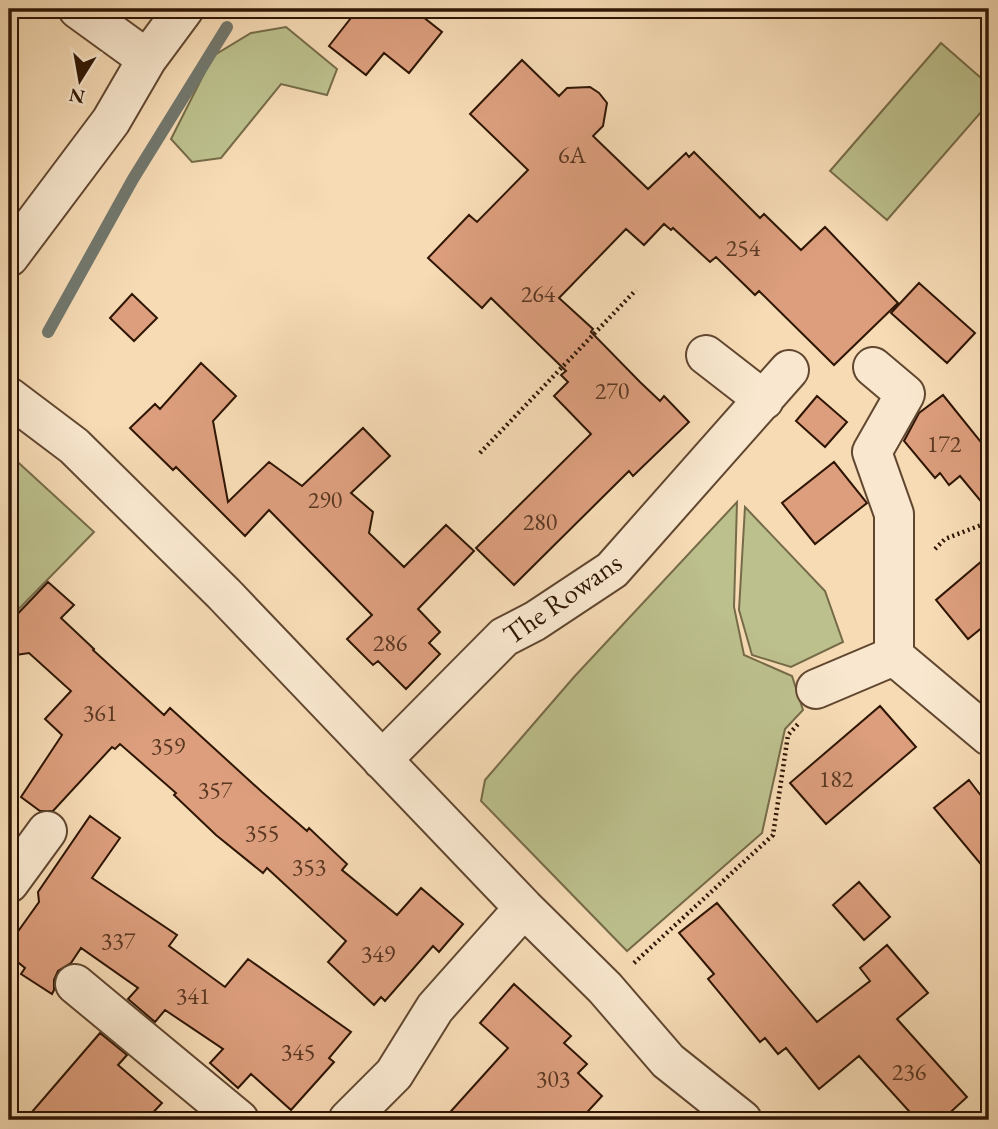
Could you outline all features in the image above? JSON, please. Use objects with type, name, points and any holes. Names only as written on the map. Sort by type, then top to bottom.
[{"type":"street","points":[[78,9],[147,59]]},
{"type":"street","points":[[9,257],[111,121],[147,59],[184,9]]},
{"type":"street","points":[[706,355],[764,400]]},
{"type":"street","points":[[873,367],[905,394],[872,452],[894,514],[894,656]]},
{"type":"street","name":"The Rowans","points":[[382,760],[504,637],[535,621],[612,570],[789,370]]},
{"type":"street","points":[[9,397],[74,446],[224,594],[524,908],[605,988],[668,1061],[743,1120]]},
{"type":"street","points":[[811,702],[894,656]]},
{"type":"street","points":[[894,656],[989,736]]},
{"type":"street","points":[[9,883],[47,831]]},
{"type":"street","points":[[348,1120],[394,1074],[435,1008],[524,908]]},
{"type":"street","points":[[75,984],[239,1120]]},
{"type":"path","points":[[480,453],[636,290]]},
{"type":"path","points":[[896,588],[945,539],[989,522]]},
{"type":"path","points":[[605,988],[773,835],[788,735],[811,702]]},
{"type":"green space","points":[[286,27],[337,69],[327,95],[281,84],[221,158],[192,162],[171,139],[213,56],[251,33]]},
{"type":"green space","points":[[941,43],[989,85],[989,103],[887,220],[830,171]]},
{"type":"green space","points":[[9,454],[94,532],[9,619]]},
{"type":"green space","points":[[737,502],[734,607],[744,655],[792,676],[803,710],[785,729],[762,833],[627,951],[481,801],[485,780],[574,677]]},
{"type":"green space","points":[[745,507],[825,591],[843,642],[791,667],[752,655],[739,610]]},
{"type":"building","points":[[358,9],[413,9],[442,32],[409,73],[384,53],[366,75],[329,46]]},
{"type":"building","points":[[522,60],[559,96],[567,88],[590,87],[599,93],[607,103],[603,126],[593,136],[648,189],[686,153],[689,157],[694,152],[760,218],[764,214],[801,250],[825,227],[898,303],[834,365],[759,291],[755,295],[716,257],[710,262],[673,228],[671,230],[664,224],[644,245],[626,229],[559,298],[593,329],[591,332],[640,382],[660,401],[664,396],[689,422],[633,476],[629,471],[514,585],[476,548],[591,434],[554,396],[568,382],[561,375],[566,371],[491,298],[482,308],[428,258],[469,215],[477,222],[528,170],[470,114]]},
{"type":"building","points":[[919,283],[975,333],[947,363],[891,313]]},
{"type":"building","points":[[132,294],[157,318],[134,341],[110,318]]},
{"type":"building","points":[[201,363],[236,396],[213,421],[228,502],[269,462],[302,486],[363,428],[390,456],[351,493],[373,512],[369,533],[404,567],[446,525],[474,551],[418,609],[440,632],[429,643],[440,654],[406,689],[378,661],[373,665],[347,639],[372,615],[269,510],[245,536],[176,467],[173,470],[130,428],[155,404],[160,409]]},
{"type":"building","points":[[943,395],[989,452],[989,511],[960,476],[949,485],[940,473],[935,478],[904,441],[919,413]]},
{"type":"building","points":[[817,396],[847,422],[825,447],[796,421]]},
{"type":"building","points":[[834,462],[867,503],[815,544],[782,503]]},
{"type":"building","points":[[989,555],[989,622],[968,639],[936,600]]},
{"type":"building","points":[[48,582],[74,605],[61,618],[93,650],[164,715],[170,708],[307,831],[309,828],[347,864],[342,870],[397,915],[421,888],[463,924],[439,952],[433,946],[385,1001],[381,997],[374,1005],[328,962],[346,941],[267,868],[263,873],[216,835],[174,795],[176,793],[120,744],[115,749],[112,747],[53,811],[40,811],[21,797],[62,735],[45,719],[71,691],[29,653],[9,656],[9,623]]},
{"type":"building","points":[[880,706],[916,747],[826,824],[790,783]]},
{"type":"building","points":[[969,780],[989,806],[989,874],[934,808]]},
{"type":"building","points":[[90,816],[120,838],[92,878],[177,935],[169,946],[225,987],[248,959],[351,1032],[329,1058],[334,1062],[291,1110],[251,1074],[238,1088],[210,1063],[223,1049],[165,1010],[155,1022],[128,999],[138,988],[81,948],[71,963],[58,971],[52,994],[21,974],[25,968],[9,955],[9,944],[39,902],[38,892]]},
{"type":"building","points":[[859,882],[890,917],[864,940],[833,905]]},
{"type":"building","points":[[717,903],[817,1022],[870,981],[860,968],[887,945],[928,993],[897,1019],[967,1097],[942,1120],[917,1120],[859,1056],[819,1089],[786,1048],[778,1054],[765,1038],[760,1042],[708,979],[714,974],[679,933]]},
{"type":"building","points":[[514,984],[571,1036],[564,1043],[587,1064],[578,1073],[602,1096],[580,1120],[443,1120],[508,1048],[480,1023]]},
{"type":"building","points":[[100,1033],[127,1055],[118,1065],[162,1103],[146,1120],[25,1120]]},
{"type":"waterway","points":[[48,332],[133,179],[227,27]]}]
